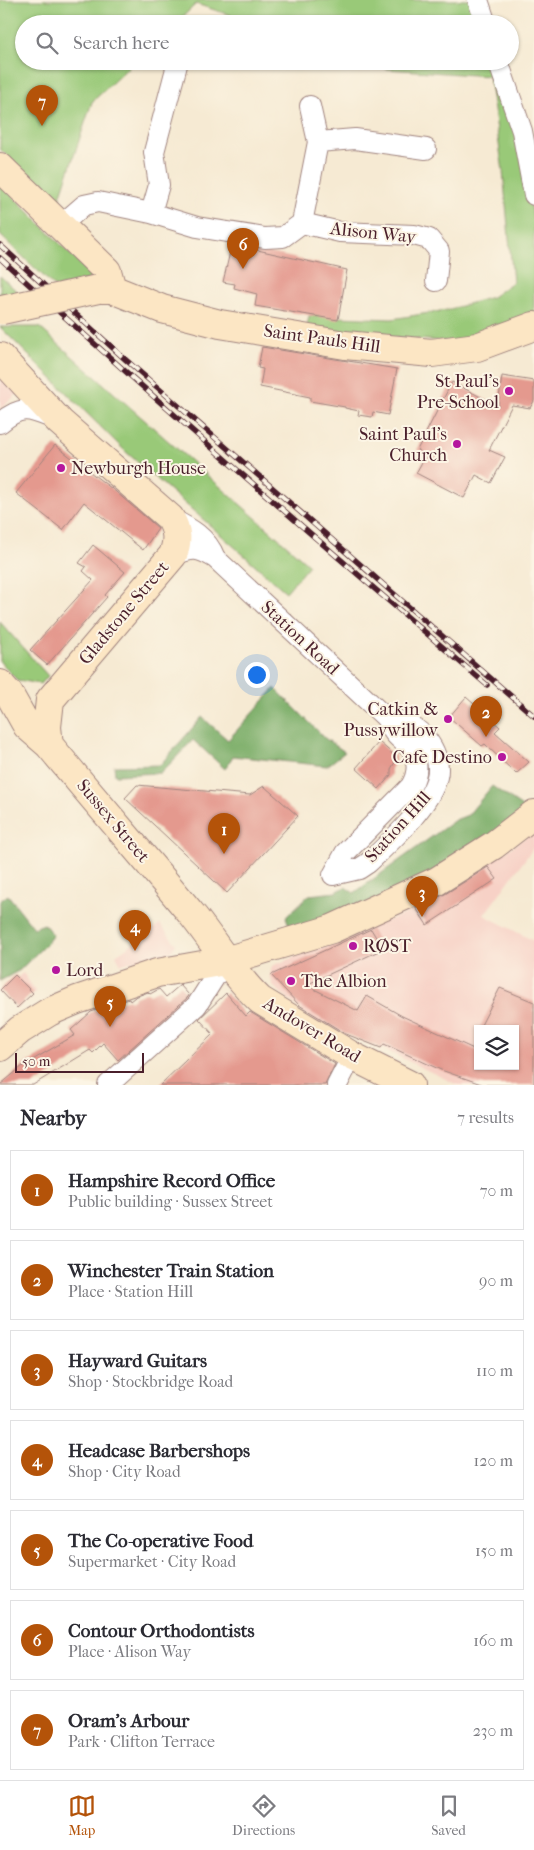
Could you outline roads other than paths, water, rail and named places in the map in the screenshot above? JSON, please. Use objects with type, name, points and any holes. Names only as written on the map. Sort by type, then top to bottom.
[{"type":"main road","points":[[0,167],[108,271],[111,279],[105,289],[1,310]]},
{"type":"main road","name":"Saint Pauls Hill","points":[[105,289],[162,309],[220,324],[345,345],[432,353],[477,347],[534,326]]},
{"type":"main road","name":"Station Road","points":[[0,357],[60,422],[170,518]]},
{"type":"main road","name":"Gladstone Street","points":[[50,700],[173,555],[177,545],[177,535],[170,518]]},
{"type":"main road","points":[[5,689],[29,700],[50,700],[47,727],[49,745]]},
{"type":"main road","name":"Sussex Street","points":[[5,689],[27,726],[49,745],[194,917],[225,961]]},
{"type":"main road","points":[[0,1047],[20,1030],[49,1012],[77,1000],[157,973],[225,961],[332,930],[437,881],[467,863],[534,814]]},
{"type":"main road","name":"Andover Road","points":[[225,961],[248,989],[260,1000],[352,1056],[410,1085]]},
{"type":"street","points":[[478,0],[483,15]]},
{"type":"street","points":[[151,213],[159,185],[154,152],[176,70]]},
{"type":"street","points":[[501,70],[522,131],[534,195]]},
{"type":"street","points":[[61,225],[84,205],[98,202],[151,213],[197,227],[265,238],[283,237],[302,223],[318,142],[310,106]]},
{"type":"street","points":[[318,142],[355,139],[426,149]]},
{"type":"street","name":"Alison Way","points":[[302,223],[340,232],[414,235],[429,239],[439,251],[436,281]]},
{"type":"street","points":[[0,423],[22,409],[32,410],[60,422]]},
{"type":"street","name":"Station Road","points":[[170,518],[199,534],[211,547],[215,558]]},
{"type":"street","name":"Station Road","points":[[173,555],[191,549],[200,550],[215,558],[385,717]]},
{"type":"street","name":"Station Hill","points":[[385,717],[400,720],[413,726],[427,738],[437,762],[438,774],[435,785],[416,812],[368,863],[358,870],[333,875],[345,853],[401,797],[416,775],[415,757],[410,748],[393,732],[385,717]]},
{"type":"street","points":[[108,1085],[197,1005],[225,961]]},
{"type":"street","points":[[337,1085],[352,1056]]},
{"type":"railway","points":[[0,245],[126,360],[534,716]]},
{"type":"railway","points":[[0,258],[303,527],[487,685]]},
{"type":"place","name":"Oram's Arbour","points":[[42,126]]},
{"type":"place","name":"Contour Orthodontists","points":[[243,269]]},
{"type":"place","name":"St Paul's Pre-School","points":[[509,391]]},
{"type":"place","name":"Saint Paul's Church","points":[[457,444]]},
{"type":"place","name":"Newburgh House","points":[[61,468]]},
{"type":"place","name":"Catkin & Pussywillow","points":[[448,719]]},
{"type":"place","name":"Winchester Train Station","points":[[486,737]]},
{"type":"place","name":"Cafe Destino","points":[[502,757]]},
{"type":"place","name":"Hampshire Record Office","points":[[224,854]]},
{"type":"place","name":"Hayward Guitars","points":[[422,917]]},
{"type":"place","name":"RØST","points":[[353,946]]},
{"type":"place","name":"Headcase Barbershops","points":[[135,951]]},
{"type":"place","name":"Lord","points":[[56,970]]},
{"type":"place","name":"The Albion","points":[[291,981]]},
{"type":"place","name":"The Co-operative Food","points":[[110,1027]]}]
